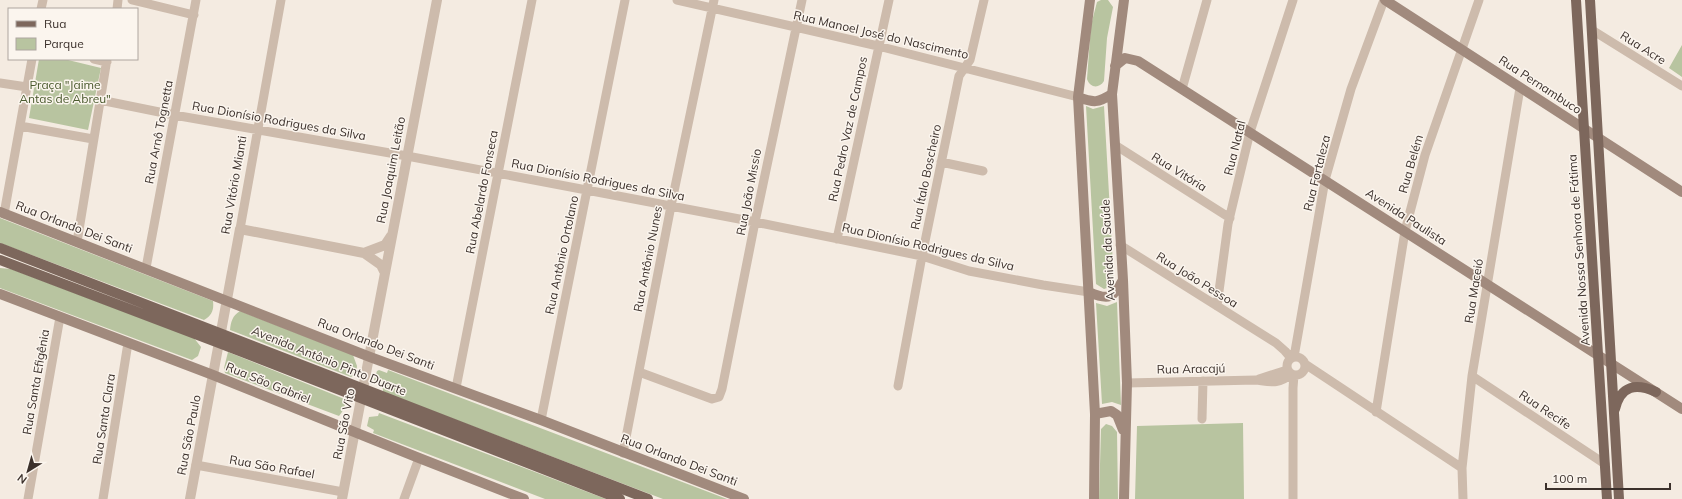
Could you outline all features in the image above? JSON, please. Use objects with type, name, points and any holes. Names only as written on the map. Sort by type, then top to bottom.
[{"type":"main road","name":"Avenida da Saúde","points":[[1090,0],[1078,97],[1095,414],[1094,499]]},
{"type":"main road","name":"Avenida da Saúde","points":[[1124,0],[1112,94],[1123,280],[1127,383],[1124,499]]},
{"type":"main road","name":"Rua Pernambuco","points":[[1384,0],[1682,192]]},
{"type":"main road","name":"Avenida Nossa Senhora de Fátima","points":[[1576,0],[1607,499]]},
{"type":"main road","name":"Avenida Nossa Senhora de Fátima","points":[[1590,0],[1619,499]]},
{"type":"main road","name":"Avenida Paulista","points":[[1115,66],[1125,58],[1133,59],[1250,132],[1682,409]]},
{"type":"main road","points":[[1078,97],[1097,102],[1112,94]]},
{"type":"main road","name":"Rua Orlando Dei Santi","points":[[2,213],[146,268],[370,357],[541,420],[622,453],[744,499]]},
{"type":"main road","name":"Avenida Antônio Pinto Duarte","points":[[0,248],[221,332],[363,395],[620,499]]},
{"type":"main road","name":"Avenida Antônio Pinto Duarte","points":[[0,260],[219,343],[648,499]]},
{"type":"main road","points":[[1089,292],[1106,298],[1113,295],[1123,280]]},
{"type":"main road","name":"Rua São Gabriel","points":[[0,294],[213,375],[523,499]]},
{"type":"main road","points":[[1614,413],[1617,403],[1626,390],[1632,387],[1640,386],[1656,392]]},
{"type":"main road","points":[[1095,414],[1110,411],[1117,414],[1125,436]]},
{"type":"street","points":[[132,0],[194,15]]},
{"type":"street","name":"Rua Arnô Tognetta","points":[[146,268],[196,0]]},
{"type":"street","name":"Rua Vitório Mianti","points":[[213,375],[281,0]]},
{"type":"street","name":"Rua Joaquim Leitão","points":[[364,253],[385,245],[392,235],[437,0]]},
{"type":"street","name":"Rua Abelardo Fonseca","points":[[456,388],[532,0]]},
{"type":"street","name":"Rua Antônio Ortolano","points":[[541,420],[625,0]]},
{"type":"street","name":"Rua Manoel José do Nascimento","points":[[677,0],[714,4],[795,27],[878,46],[1078,97]]},
{"type":"street","name":"Rua João Missio","points":[[639,372],[712,399],[719,397],[722,389],[795,27],[802,0]]},
{"type":"street","name":"Rua Pedro Vaz de Campos","points":[[837,239],[889,0]]},
{"type":"street","name":"Rua Ítalo Boscheiro","points":[[898,386],[922,256],[960,76],[970,60],[984,0]]},
{"type":"street","points":[[1182,89],[1207,0]]},
{"type":"street","name":"Rua Natal","points":[[1217,306],[1230,218],[1250,132],[1293,0]]},
{"type":"street","name":"Rua Fortaleza","points":[[1293,499],[1293,388],[1295,367],[1325,180],[1352,89],[1384,0]]},
{"type":"street","name":"Rua Belém","points":[[1376,412],[1405,231],[1425,155],[1478,0]]},
{"type":"street","name":"Rua Antônio Nunes","points":[[622,453],[639,372],[670,206],[714,4]]},
{"type":"street","name":"Rua Acre","points":[[1592,30],[1682,86]]},
{"type":"street","points":[[2,213],[32,60]]},
{"type":"street","points":[[77,242],[107,60]]},
{"type":"street","points":[[0,83],[27,87]]},
{"type":"street","name":"Rua Maceió","points":[[1464,499],[1462,468],[1472,376],[1520,88]]},
{"type":"street","name":"Rua Dionísio Rodrigues da Silva","points":[[100,100],[755,222],[922,256],[962,269],[1043,285],[1089,292]]},
{"type":"street","points":[[20,126],[93,139]]},
{"type":"street","name":"Rua Vitória","points":[[1115,146],[1230,218]]},
{"type":"street","points":[[941,162],[983,171]]},
{"type":"street","points":[[240,229],[364,253],[381,265],[385,273]]},
{"type":"street","name":"Rua São Vito","points":[[343,496],[392,235]]},
{"type":"street","name":"Rua João Pessoa","points":[[1120,245],[1281,347],[1295,367],[1333,383],[1462,468]]},
{"type":"street","name":"Rua Santa Efigênia","points":[[28,499],[60,317]]},
{"type":"street","name":"Rua Santa Clara","points":[[103,499],[128,343]]},
{"type":"street","name":"Rua Aracajú","points":[[1127,383],[1256,380],[1280,382],[1295,367]]},
{"type":"street","name":"Rua São Paulo","points":[[190,499],[213,375]]},
{"type":"street","name":"Rua Recife","points":[[1472,376],[1605,464]]},
{"type":"street","points":[[1202,419],[1203,381]]},
{"type":"street","points":[[404,499],[419,458]]},
{"type":"street","name":"Rua São Rafael","points":[[196,465],[343,496]]},
{"type":"green space","points":[[1101,0],[1108,0],[1113,7],[1107,38],[1104,81],[1100,85],[1092,86],[1087,79],[1091,25],[1097,2]]},
{"type":"green space","points":[[1682,45],[1682,77],[1669,68]]},
{"type":"green space","name":"Praça \"Jaime Antas de Abreu\"","points":[[39,60],[68,60],[101,68],[88,130],[29,118]]},
{"type":"green space","points":[[1086,106],[1093,109],[1104,106],[1114,282],[1110,287],[1104,289],[1096,284]]},
{"type":"green space","points":[[0,218],[213,301],[212,312],[204,320],[0,243]]},
{"type":"green space","points":[[0,268],[11,269],[194,338],[201,347],[198,356],[192,360],[0,288]]},
{"type":"green space","points":[[1117,302],[1121,405],[1112,402],[1102,404],[1096,303],[1107,306]]},
{"type":"green space","points":[[240,311],[353,355],[357,366],[356,374],[351,377],[230,330],[232,319]]},
{"type":"green space","points":[[228,352],[347,400],[342,412],[339,416],[225,373],[224,368]]},
{"type":"green space","points":[[379,370],[387,373],[388,370],[727,499],[663,499],[383,392],[383,389],[374,380],[377,371]]},
{"type":"green space","points":[[379,413],[606,499],[545,499],[373,433],[374,430],[367,426],[369,417],[378,416]]},
{"type":"green space","points":[[1243,423],[1244,499],[1135,499],[1137,426]]},
{"type":"green space","points":[[1106,424],[1112,426],[1117,432],[1118,499],[1099,499],[1101,429]]}]
